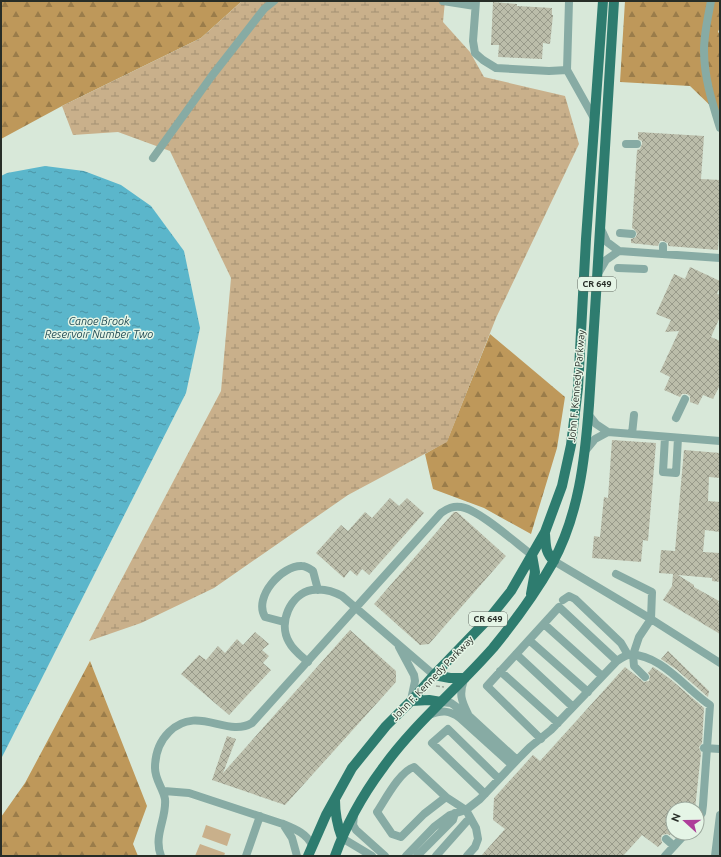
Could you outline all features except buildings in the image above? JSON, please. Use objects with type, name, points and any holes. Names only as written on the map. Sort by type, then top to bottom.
[{"type":"main road","name":"John F. Kennedy Parkway","points":[[308,856],[326,815],[352,768],[386,726],[491,616],[511,591],[545,532],[562,486],[571,445],[578,388],[586,239],[603,1]]},
{"type":"main road","name":"John F. Kennedy Parkway","points":[[335,856],[354,813],[382,768],[491,649],[529,602],[554,562],[567,529],[578,494],[586,450],[614,1]]},
{"type":"main road","points":[[545,532],[546,549],[549,557],[554,562]]},
{"type":"main road","points":[[529,602],[535,572],[532,555]]},
{"type":"main road","points":[[434,675],[450,678],[465,678]]},
{"type":"main road","points":[[411,701],[429,700],[441,702]]},
{"type":"main road","points":[[335,798],[337,824],[342,838]]},
{"type":"main road","points":[[312,845],[314,856]]},
{"type":"street","points":[[153,158],[211,77],[264,9],[274,1]]},
{"type":"street","points":[[443,1],[476,4],[473,41],[475,52],[483,60],[496,68],[549,71],[567,70]]},
{"type":"street","points":[[569,1],[567,70],[595,120]]},
{"type":"street","points":[[711,1],[703,48],[706,79],[720,128]]},
{"type":"street","points":[[626,144],[637,144]]},
{"type":"street","points":[[600,228],[607,242],[618,252]]},
{"type":"street","points":[[620,233],[632,234]]},
{"type":"street","points":[[598,275],[606,260],[618,252],[663,250],[720,258]]},
{"type":"street","points":[[618,268],[644,269]]},
{"type":"street","points":[[676,418],[684,399]]},
{"type":"street","points":[[588,414],[596,424],[608,432],[720,441]]},
{"type":"street","points":[[632,434],[634,415]]},
{"type":"street","points":[[586,450],[595,439],[608,432]]},
{"type":"street","points":[[665,437],[663,472],[676,473],[678,438]]},
{"type":"street","points":[[161,856],[158,849],[158,837],[165,802],[164,791],[157,780],[155,769],[156,756],[164,736],[173,728],[182,722],[193,720],[236,727],[248,726],[308,662],[441,513],[449,507],[462,507],[476,512],[532,555]]},
{"type":"street","points":[[554,562],[651,619],[720,662]]},
{"type":"street","points":[[284,622],[265,617],[262,610],[262,603],[265,594],[269,586],[277,578],[289,569],[303,566],[313,571],[318,590]]},
{"type":"street","points":[[616,574],[652,592],[651,619],[639,637],[633,655],[634,666],[645,677]]},
{"type":"street","points":[[308,662],[288,641],[284,622],[287,612],[292,604],[306,592],[318,590],[334,591],[342,596],[434,675]]},
{"type":"street","points":[[563,600],[569,596],[575,600],[621,643],[628,655]]},
{"type":"street","points":[[541,739],[487,686],[558,607],[617,661]]},
{"type":"street","points":[[544,624],[602,676]]},
{"type":"street","points":[[529,640],[588,692]]},
{"type":"street","points":[[397,643],[414,675],[415,681],[411,701]]},
{"type":"street","points":[[516,654],[573,707]]},
{"type":"street","points":[[406,856],[434,827],[450,815],[466,810],[485,794],[514,763],[558,723],[617,661],[628,655],[650,659],[672,672],[710,705],[703,801]]},
{"type":"street","points":[[500,671],[558,723]]},
{"type":"street","points":[[465,678],[460,692],[468,715]]},
{"type":"street","points":[[441,702],[451,703],[468,715],[514,763]]},
{"type":"street","points":[[429,715],[438,712],[451,712],[514,763]]},
{"type":"street","points":[[485,794],[432,743],[448,729],[499,779]]},
{"type":"street","points":[[446,797],[424,814],[402,837],[392,834],[377,812],[393,787],[408,769],[414,767],[446,797],[466,810],[476,828],[478,839],[475,847],[467,856]]},
{"type":"street","points":[[164,791],[190,793],[283,824],[308,837],[312,845]]},
{"type":"street","points":[[354,813],[353,825],[356,830],[385,856]]},
{"type":"street","points":[[417,856],[453,820],[455,813]]},
{"type":"street","points":[[715,856],[720,815]]},
{"type":"street","points":[[246,856],[260,816]]},
{"type":"street","points":[[436,856],[467,821],[471,819]]},
{"type":"street","points":[[283,824],[292,838],[297,856]]},
{"type":"street","points":[[342,838],[372,856]]},
{"type":"street","points":[[668,841],[674,846]]},
{"type":"street","points":[[665,856],[679,841]]},
{"type":"path","points":[[433,686],[445,688]]},
{"type":"green space","points":[[1,1],[242,1],[201,38],[62,106],[1,139]]},
{"type":"green space","points":[[242,1],[445,1],[443,22],[470,52],[484,77],[565,96],[579,144],[496,318],[447,442],[348,495],[214,588],[141,623],[89,641],[221,391],[231,278],[170,151],[118,132],[73,135],[62,106],[201,38]]},
{"type":"green space","points":[[625,1],[720,1],[720,27],[718,32],[720,34],[720,115],[690,86],[620,82]]},
{"type":"green space","points":[[490,334],[565,397],[557,448],[531,534],[484,508],[433,489],[425,454],[447,441]]},
{"type":"green space","points":[[90,661],[147,806],[133,844],[138,856],[1,856],[1,817],[25,783]]},
{"type":"green space","points":[[206,825],[231,834],[227,846],[202,837]]},
{"type":"green space","points":[[200,844],[225,853],[224,856],[195,856]]},
{"type":"water","name":"Canoe Brook Reservoir Number Two","points":[[45,166],[84,171],[121,185],[151,206],[184,251],[200,328],[186,393],[1,759],[1,176],[7,173]]}]
